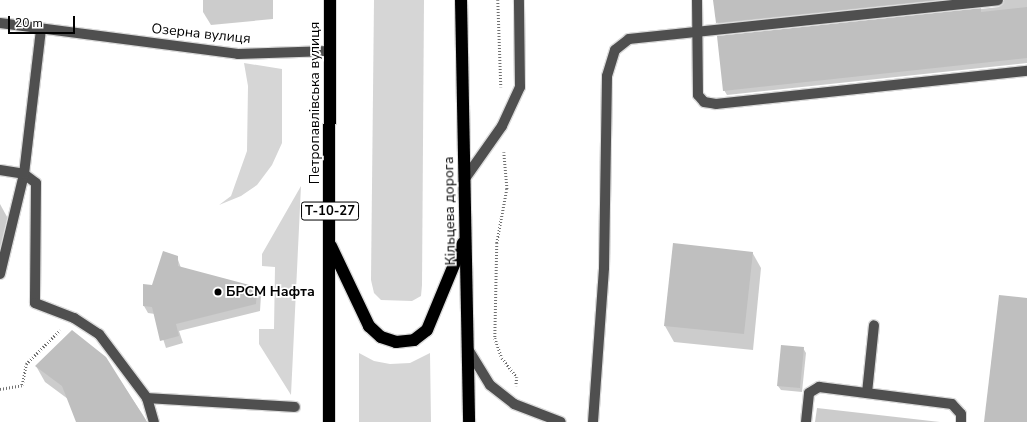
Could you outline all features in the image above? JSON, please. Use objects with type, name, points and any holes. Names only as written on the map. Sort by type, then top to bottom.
[{"type":"highway","name":"Петропавлівська вулиця","points":[[329,422],[331,111],[329,51],[330,0]]},
{"type":"highway","name":"Кільцева дорога","points":[[461,0],[469,422]]},
{"type":"highway","points":[[329,244],[369,326],[381,338],[396,342],[414,340],[427,330],[465,239]]},
{"type":"street","points":[[464,180],[502,126],[520,87],[519,0]]},
{"type":"street","points":[[697,0],[698,94],[704,102],[716,104],[1027,71]]},
{"type":"street","points":[[593,422],[604,268],[607,76],[615,50],[629,39],[998,0]]},
{"type":"street","name":"Озерна вулиця","points":[[0,23],[41,30],[238,54],[329,51]]},
{"type":"street","points":[[0,274],[24,174],[41,30]]},
{"type":"street","points":[[0,170],[24,174],[36,183],[35,303],[74,318],[99,334],[147,398],[154,422]]},
{"type":"street","points":[[867,393],[874,326]]},
{"type":"street","points":[[468,349],[490,385],[514,404],[561,422]]},
{"type":"street","points":[[806,422],[809,393],[819,387],[952,404],[962,414],[961,422]]},
{"type":"street","points":[[147,398],[295,407]]},
{"type":"path","points":[[507,189],[497,244],[495,338],[502,358],[517,377],[514,404]]},
{"type":"path","points":[[0,389],[22,385],[26,364],[74,318]]},
{"type":"shaded area","points":[[374,0],[424,0],[422,285],[421,296],[412,301],[381,300],[374,293],[371,280]]},
{"type":"shaded area","points":[[244,63],[282,69],[282,143],[272,165],[257,185],[241,196],[219,205],[231,196],[247,151],[248,86]]},
{"type":"shaded area","points":[[301,186],[291,395],[259,344],[259,329],[274,329],[275,267],[262,266],[262,254]]},
{"type":"shaded area","points":[[359,353],[374,361],[390,364],[410,363],[430,353],[431,422],[359,422]]},
{"type":"building","points":[[713,0],[936,0],[716,23]]},
{"type":"building","points":[[1027,7],[1027,58],[723,91],[717,36],[981,8],[981,12]]},
{"type":"building","points":[[673,243],[753,252],[744,334],[664,326]]},
{"type":"building","points":[[163,251],[178,256],[178,266],[257,287],[256,304],[176,324],[179,336],[160,341],[152,307],[143,306],[143,284],[152,285]]},
{"type":"building","points":[[999,295],[1027,298],[1027,422],[984,422]]},
{"type":"building","points":[[72,330],[106,357],[147,422],[76,422],[62,386],[35,366]]},
{"type":"building","points":[[781,345],[804,347],[800,388],[777,386]]},
{"type":"place","name":"БРСМ Нафта","points":[[218,292]]}]
